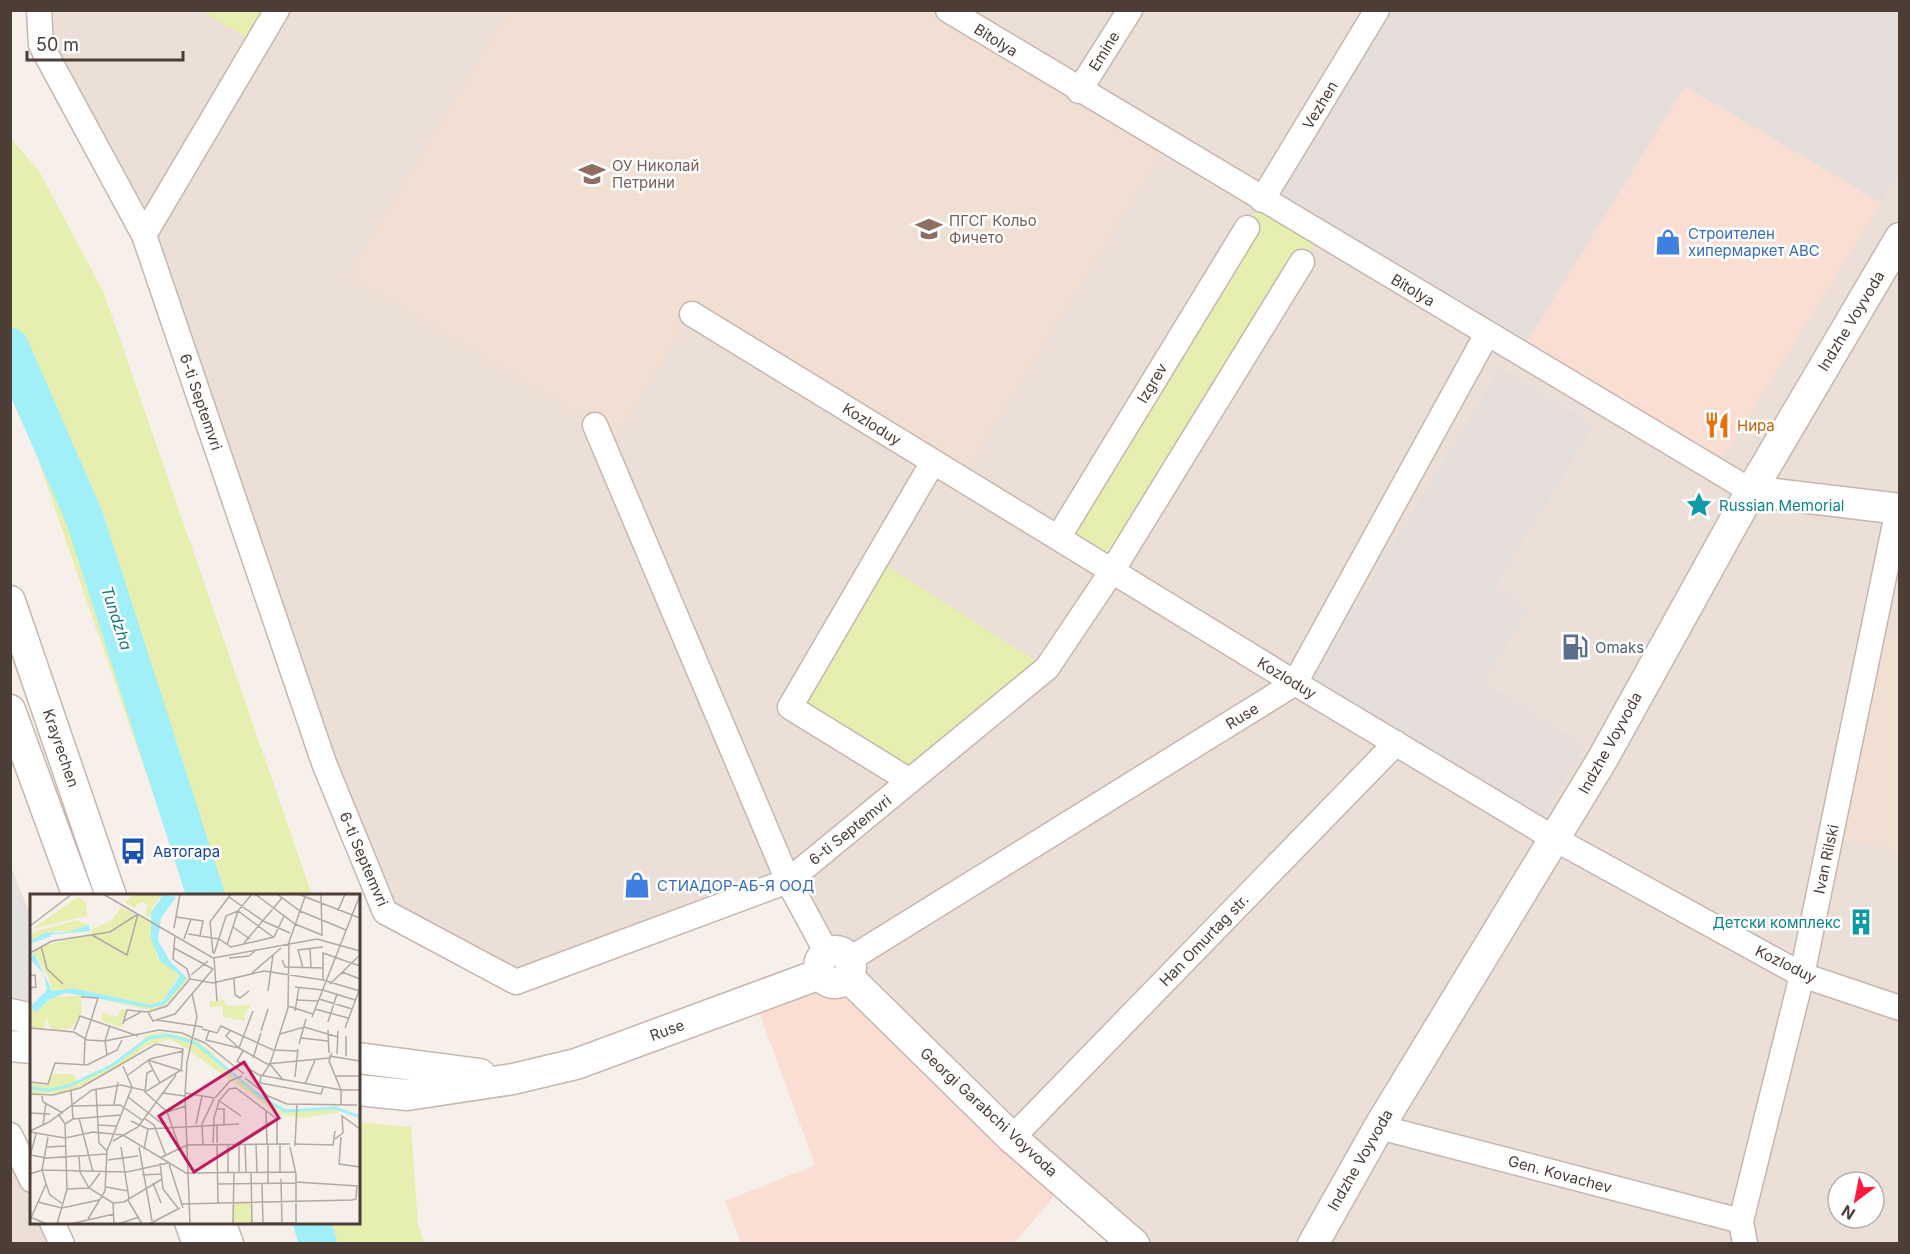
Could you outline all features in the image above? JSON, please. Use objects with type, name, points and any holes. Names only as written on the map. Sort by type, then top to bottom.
[{"type":"street","points":[[144,235],[277,10]]},
{"type":"street","name":"Bitolya","points":[[948,10],[1079,91],[1750,491],[1899,509]]},
{"type":"street","name":"Emine","points":[[1079,91],[1130,10]]},
{"type":"street","name":"Vezhen","points":[[1262,200],[1377,10]]},
{"type":"street","name":"6-ti Septemvri","points":[[39,11],[41,45],[144,235],[324,764],[385,912],[516,982],[788,880],[1047,668],[1112,571]]},
{"type":"street","name":"Izgrev","points":[[1058,538],[1247,228]]},
{"type":"street","name":"Indzhe Voyvoda","points":[[1312,1244],[1379,1127],[1556,839],[1750,491],[1899,238]]},
{"type":"street","points":[[1112,571],[1302,262]]},
{"type":"street","name":"Kozloduy","points":[[692,314],[1295,683],[1556,839],[1802,975],[1899,1008]]},
{"type":"street","name":"Ruse","points":[[360,1090],[407,1095],[513,1079],[576,1064],[836,966],[1295,683],[1487,334]]},
{"type":"street","points":[[595,425],[788,880],[836,966]]},
{"type":"street","points":[[910,781],[790,707],[933,462]]},
{"type":"street","name":"Ivan Rilski","points":[[1743,1232],[1802,975],[1899,509]]},
{"type":"street","name":"Krayrechen","points":[[10,601],[110,894]]},
{"type":"street","points":[[10,710],[77,894]]},
{"type":"street","name":"Han Omurtag str.","points":[[1012,1138],[1396,743]]},
{"type":"street","name":"Georgi Garabchi Voyvoda","points":[[836,966],[1012,1138],[1134,1244]]},
{"type":"street","points":[[10,1014],[30,1019]]},
{"type":"street","points":[[10,1022],[30,1020]]},
{"type":"street","points":[[10,1046],[30,1048]]},
{"type":"street","points":[[360,1058],[513,1079]]},
{"type":"street","name":"Gen. Kovachev","points":[[1379,1127],[1743,1232]]},
{"type":"street","points":[[10,1135],[30,1176]]},
{"type":"street","points":[[53,1224],[62,1244]]},
{"type":"street","points":[[191,1224],[198,1244]]},
{"type":"street","points":[[221,1224],[228,1244]]},
{"type":"shaded area","points":[[39,10],[1899,11],[1899,1243],[1133,1243],[1012,1138],[833,969],[788,881],[516,982],[385,912],[144,235],[41,45]]},
{"type":"shaded area","points":[[508,11],[948,11],[1168,144],[962,479],[692,314],[617,438],[347,275]]},
{"type":"shaded area","points":[[1377,11],[1899,11],[1899,170],[1881,202],[1685,86],[1520,353],[1262,200]]},
{"type":"shaded area","points":[[1685,86],[1881,203],[1715,470],[1520,353]]},
{"type":"shaded area","points":[[1500,368],[1594,425],[1495,587],[1529,608],[1484,683],[1585,745],[1540,820],[1311,680]]},
{"type":"shaded area","points":[[1885,637],[1899,641],[1899,851],[1841,838]]},
{"type":"shaded area","points":[[10,864],[30,914],[30,1004],[11,1000]]},
{"type":"shaded area","points":[[833,969],[1065,1184],[1014,1243],[741,1243],[725,1201],[815,1165],[754,998]]},
{"type":"shaded area","points":[[10,1135],[30,1178],[30,1224],[52,1224],[62,1243],[11,1243]]},
{"type":"green space","points":[[202,11],[277,11],[257,44]]},
{"type":"green space","points":[[10,138],[39,171],[104,293],[312,894],[188,894],[11,381]]},
{"type":"green space","points":[[1262,200],[1320,235],[1112,571],[1058,538]]},
{"type":"green space","points":[[876,559],[1047,668],[910,781],[790,707]]},
{"type":"green space","points":[[10,630],[44,746],[11,657]]},
{"type":"green space","points":[[360,1122],[411,1127],[418,1224],[424,1243],[305,1243],[298,1224],[360,1224]]},
{"type":"waterway","name":"Tundzha","points":[[10,347],[85,519],[205,894]]},
{"type":"waterway","name":"Tundzha","points":[[313,1224],[318,1244]]},
{"type":"place","name":"ОУ Николай Петрини","points":[[592,174]]},
{"type":"place","name":"ПГСГ Кольо Фичето","points":[[929,229]]},
{"type":"place","name":"Строителен хипермаркет ABC","points":[[1668,242]]},
{"type":"place","name":"Нира","points":[[1717,425]]},
{"type":"place","name":"Russian Memorial","points":[[1699,505]]},
{"type":"place","name":"Omaks","points":[[1575,647]]},
{"type":"place","name":"Автогара","points":[[133,851]]},
{"type":"place","name":"СТИАДОР-АБ-Я ООД","points":[[637,885]]},
{"type":"place","name":"Детски комплекс","points":[[1861,922]]}]
